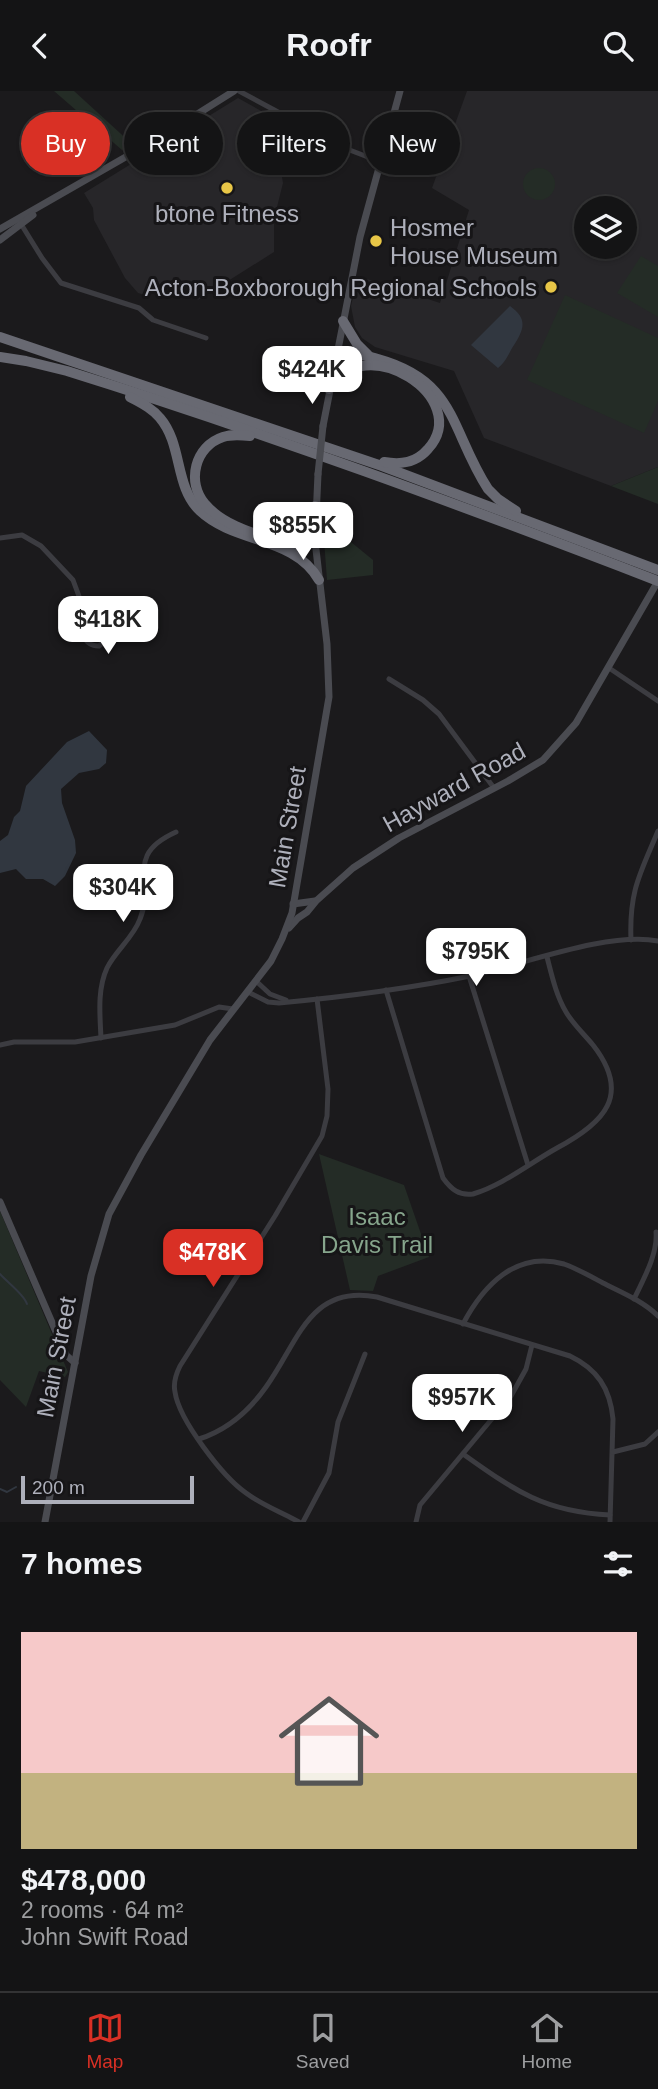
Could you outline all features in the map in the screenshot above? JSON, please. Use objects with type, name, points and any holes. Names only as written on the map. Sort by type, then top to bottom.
[{"type":"highway","points":[[343,321],[361,349],[378,359]]},
{"type":"highway","points":[[0,337],[357,457],[658,569]]},
{"type":"highway","points":[[336,357],[347,353],[378,359],[410,371],[436,390],[449,409],[490,491],[535,522]]},
{"type":"highway","points":[[0,357],[47,365],[274,440],[445,499],[657,583]]},
{"type":"highway","points":[[336,357],[343,361],[397,372],[424,389],[437,407],[439,425],[430,447],[411,461],[394,464],[357,457]]},
{"type":"highway","points":[[329,389],[345,371],[366,365]]},
{"type":"highway","points":[[104,383],[150,408],[163,421],[185,489],[202,512],[235,533],[301,558],[319,580]]},
{"type":"highway","points":[[267,544],[295,547],[310,545],[315,541],[307,537],[255,533],[216,514],[200,497],[195,480],[196,464],[202,453],[219,438],[237,435],[274,440]]},
{"type":"highway","points":[[282,537],[303,528],[315,506]]},
{"type":"main road","points":[[0,229],[237,91]]},
{"type":"main road","name":"Main Street","points":[[394,112],[400,91]]},
{"type":"main road","name":"Main Street","points":[[45,1522],[93,1267],[109,1214],[210,1040],[256,981],[282,939],[292,908],[329,697],[327,645],[315,541],[315,506],[323,426],[360,237],[377,175]]},
{"type":"main road","points":[[0,240],[53,199]]},
{"type":"main road","name":"Hayward Road","points":[[282,939],[295,920],[353,868],[399,838],[526,771],[554,749],[576,723],[657,583]]},
{"type":"main road","points":[[303,914],[294,915],[292,908],[316,901]]},
{"type":"main road","points":[[0,1202],[66,1355],[75,1363]]},
{"type":"street","points":[[237,91],[344,148],[364,156]]},
{"type":"street","points":[[21,224],[60,282],[139,308],[153,320],[206,338]]},
{"type":"street","points":[[0,538],[22,535],[40,546],[73,580],[88,618]]},
{"type":"street","points":[[88,618],[100,621],[109,630],[107,639],[99,646],[88,644],[84,639],[83,625],[88,618]]},
{"type":"street","points":[[609,668],[658,701]]},
{"type":"street","points":[[388,679],[423,700],[439,714],[494,788]]},
{"type":"street","points":[[631,940],[631,901],[636,881],[658,831]]},
{"type":"street","points":[[101,1038],[100,999],[103,982],[107,968],[131,936],[141,917],[145,894],[143,871],[146,856],[159,839],[176,832]]},
{"type":"street","points":[[248,992],[268,1002],[317,999],[469,976],[613,941],[658,941]]},
{"type":"street","points":[[386,990],[435,1153],[447,1183],[460,1193],[473,1194],[593,1126],[607,1108],[612,1090],[609,1071],[565,1011],[552,980],[547,957]]},
{"type":"street","points":[[469,976],[527,1165]]},
{"type":"street","points":[[256,981],[270,994],[283,1000],[296,1001]]},
{"type":"street","points":[[317,999],[328,1089],[326,1123],[302,1172],[180,1366],[175,1377],[175,1394],[199,1439],[223,1474],[244,1492],[301,1522],[329,1473],[338,1422],[365,1354]]},
{"type":"street","points":[[0,1045],[14,1042],[75,1042],[101,1038],[175,1024],[219,1007],[233,1009]]},
{"type":"street","points":[[634,1299],[649,1265],[657,1238],[656,1232]]},
{"type":"street","points":[[463,1324],[476,1301],[494,1280],[512,1268],[543,1261],[563,1264],[634,1299],[658,1316]]},
{"type":"street","points":[[199,1439],[215,1434],[243,1414],[265,1388],[307,1320],[320,1307],[339,1297],[377,1297],[570,1356],[590,1367],[599,1376],[611,1402],[613,1452],[610,1518],[542,1503],[509,1487],[463,1454]]},
{"type":"street","points":[[416,1522],[421,1505],[518,1384],[526,1369],[532,1345]]},
{"type":"street","points":[[613,1452],[645,1444],[658,1432]]},
{"type":"shaded area","name":"Acton-Boxborough Regional Schools","points":[[467,91],[658,91],[658,467],[611,486],[484,438],[454,371],[375,347],[362,338],[355,327],[351,306],[358,276],[440,303],[469,210],[432,188],[437,175],[460,175],[459,112]]},
{"type":"shaded area","points":[[238,98],[263,112],[237,112],[237,175],[282,175],[283,183],[274,219],[274,252],[198,300],[180,279],[163,282],[145,295],[138,293],[125,278],[94,220],[93,208],[84,193],[124,168],[124,175],[223,175],[223,112],[215,112]]},
{"type":"shaded area","points":[[510,306],[520,315],[522,329],[498,368],[471,345]]},
{"type":"shaded area","points":[[89,731],[107,750],[106,763],[99,769],[79,773],[61,789],[62,803],[75,840],[76,853],[65,876],[55,886],[43,879],[26,879],[16,869],[0,873],[0,841],[8,835],[14,817],[20,811],[26,786],[67,742]]},
{"type":"green space","points":[[54,91],[74,91],[97,112],[78,112]]},
{"type":"green space","points":[[110,124],[124,137],[122,150],[110,140]]},
{"type":"green space","points":[[539,168],[550,173],[555,184],[550,195],[539,200],[528,195],[523,184],[528,173]]},
{"type":"green space","points":[[641,256],[658,266],[658,317],[617,293]]},
{"type":"green space","points":[[565,295],[658,338],[658,401],[644,433],[527,380]]},
{"type":"green space","points":[[658,467],[658,504],[611,486]]},
{"type":"green space","points":[[346,538],[373,560],[373,575],[327,580],[324,540]]},
{"type":"green space","name":"Isaac Davis Trail","points":[[319,1154],[404,1185],[429,1257],[378,1276],[373,1291],[350,1290]]},
{"type":"green space","points":[[0,1211],[68,1372],[65,1377],[39,1371],[26,1407],[0,1380]]},
{"type":"waterway","points":[[0,1274],[27,1304]]},
{"type":"waterway","points":[[0,1489],[7,1492],[16,1487]]},
{"type":"place","name":"btone Fitness","points":[[227,188]]},
{"type":"place","name":"Hosmer House Museum","points":[[376,241]]},
{"type":"place","name":"Acton-Boxborough Regional Schools","points":[[551,287]]}]
